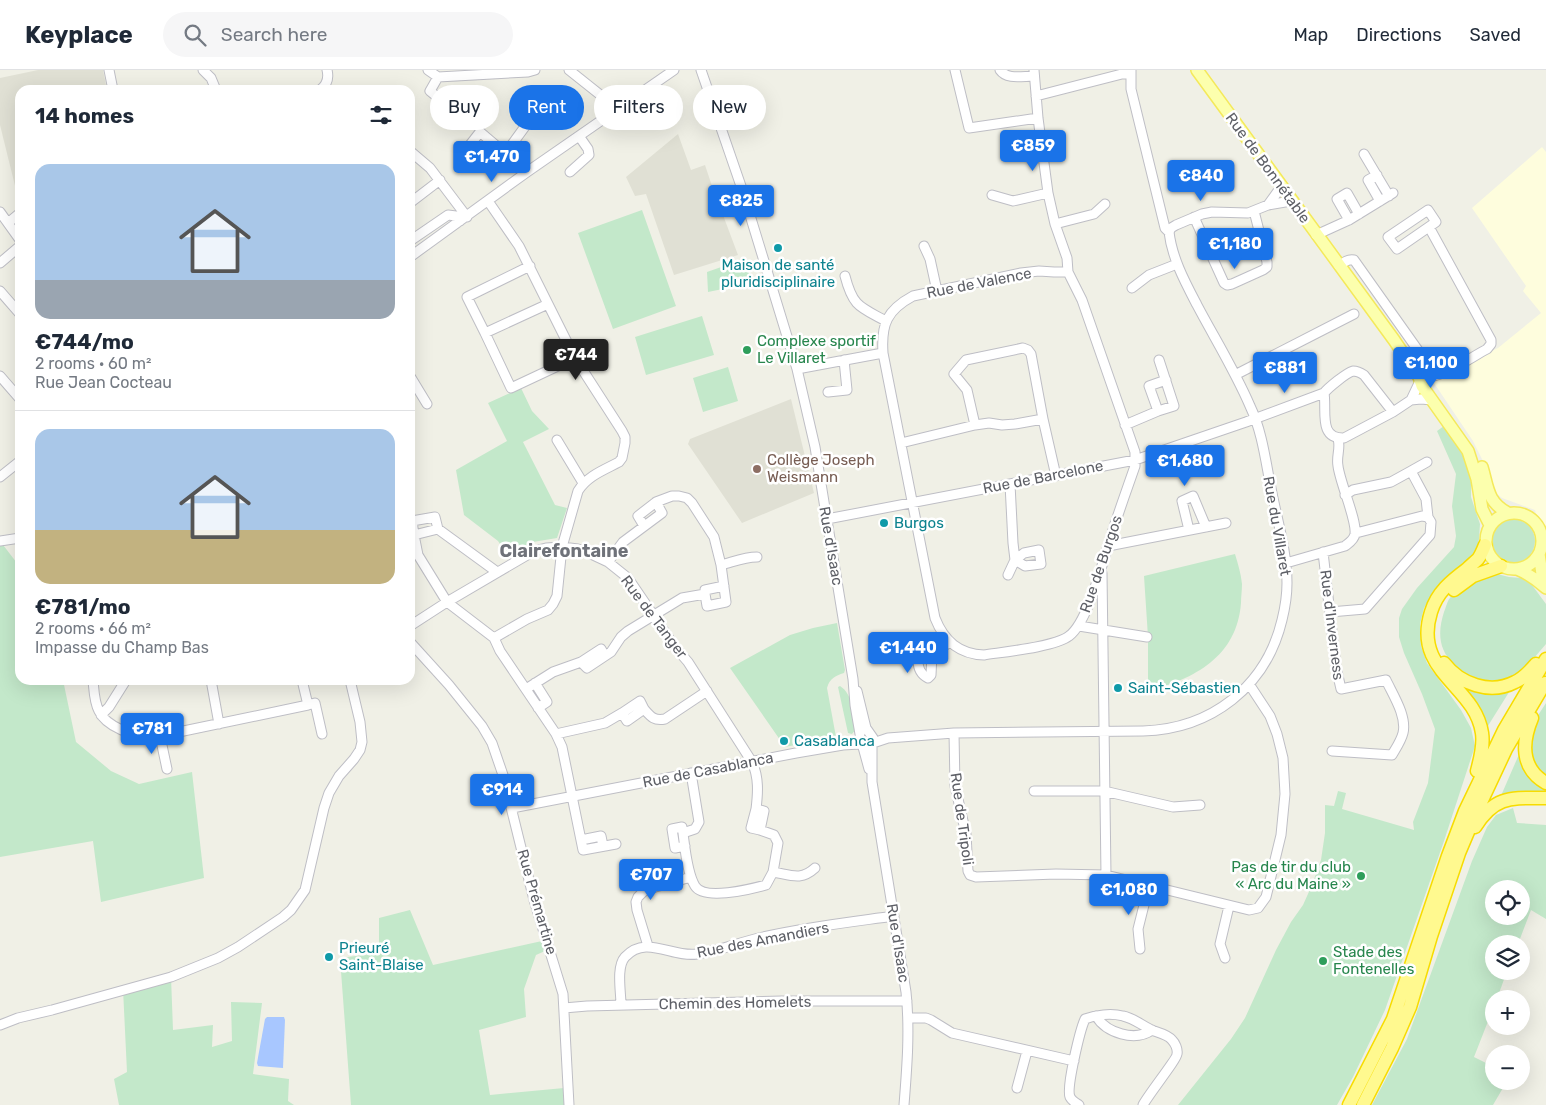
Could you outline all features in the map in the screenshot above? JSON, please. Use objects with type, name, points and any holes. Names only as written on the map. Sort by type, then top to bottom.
[{"type":"highway","points":[[1460,825],[1461,816],[1482,752],[1483,735],[1480,724],[1468,702],[1435,662],[1429,647],[1427,633],[1431,612],[1437,598],[1450,582],[1478,558],[1485,545]]},
{"type":"highway","points":[[1502,566],[1473,576],[1453,591],[1446,599],[1439,614],[1435,635],[1440,655],[1445,665],[1468,683],[1477,686],[1494,687],[1513,684],[1521,679],[1546,653]]},
{"type":"highway","points":[[1349,1105],[1393,1019],[1460,825],[1482,773],[1504,730],[1546,659]]},
{"type":"highway","points":[[1546,683],[1529,724],[1524,747],[1531,768],[1546,783]]},
{"type":"highway","points":[[1363,1105],[1410,1007],[1459,853],[1476,813],[1506,749],[1546,683]]},
{"type":"highway","points":[[1459,853],[1479,821],[1490,809],[1510,798],[1546,798]]},
{"type":"main road","name":"Rue de Bonnétable","points":[[1197,70],[1420,379],[1422,386],[1468,450],[1477,479],[1482,509],[1490,525]]},
{"type":"main road","name":"Rue de Bonnétable","points":[[1420,379],[1427,381],[1469,439],[1479,458],[1490,496],[1497,506],[1508,513],[1517,512],[1526,515],[1537,524],[1542,537],[1542,546],[1538,554],[1546,584]]},
{"type":"main road","points":[[1508,513],[1501,515],[1490,525],[1486,532],[1485,545],[1488,554],[1494,561],[1509,569],[1526,566],[1538,554]]},
{"type":"main road","points":[[1517,569],[1532,576],[1546,588]]},
{"type":"street","points":[[110,70],[112,85]]},
{"type":"street","points":[[203,70],[211,78],[214,85]]},
{"type":"street","points":[[325,85],[327,70]]},
{"type":"street","points":[[428,70],[438,77],[535,70]]},
{"type":"street","points":[[569,70],[594,90]]},
{"type":"street","points":[[652,85],[674,70]]},
{"type":"street","name":"Rue d'Isaac","points":[[701,70],[742,189],[797,369],[815,447],[853,678],[855,706],[866,740],[907,1001],[904,1105]]},
{"type":"street","points":[[955,70],[969,128],[1038,118]]},
{"type":"street","points":[[1000,70],[1004,75],[1008,76],[1034,73],[1048,194],[1067,258],[1068,272],[1082,300],[1135,452],[1135,460]]},
{"type":"street","points":[[1036,96],[1131,72]]},
{"type":"street","name":"Rue du Villaret","points":[[866,740],[954,733],[1158,731],[1206,718],[1230,702],[1249,684],[1274,648],[1285,604],[1287,584],[1286,563],[1264,450],[1251,407],[1177,264],[1169,232],[1165,228],[1131,89],[1131,72]]},
{"type":"street","points":[[433,85],[438,77]]},
{"type":"street","points":[[415,253],[594,126]]},
{"type":"street","points":[[505,154],[523,130]]},
{"type":"street","points":[[466,150],[480,132],[527,172]]},
{"type":"street","points":[[570,172],[589,155],[588,149],[579,136]]},
{"type":"street","points":[[1316,235],[1360,214],[1391,194],[1364,154]]},
{"type":"street","points":[[415,156],[430,168],[440,180],[463,219]]},
{"type":"street","points":[[1377,175],[1368,180],[1380,201]]},
{"type":"street","points":[[415,199],[440,180]]},
{"type":"street","points":[[1268,205],[1281,188]]},
{"type":"street","points":[[1349,220],[1337,199],[1348,192],[1360,214]]},
{"type":"street","points":[[992,195],[1013,201],[1048,194]]},
{"type":"street","points":[[488,201],[519,246],[575,358],[625,437],[622,458],[619,462],[590,477],[583,483],[575,499],[562,547],[557,596],[553,604],[548,610],[527,619],[494,638]]},
{"type":"street","points":[[1169,232],[1176,225],[1212,212],[1248,213],[1268,205],[1291,201]]},
{"type":"street","points":[[1056,224],[1094,214],[1105,204]]},
{"type":"street","points":[[1428,210],[1436,222],[1429,227],[1397,249],[1388,237],[1428,210]]},
{"type":"street","points":[[0,212],[15,233]]},
{"type":"street","points":[[1194,217],[1224,283],[1232,284],[1266,267],[1267,262],[1254,212]]},
{"type":"street","points":[[415,238],[448,215],[463,219]]},
{"type":"street","points":[[8,223],[15,217]]},
{"type":"street","points":[[1411,400],[1420,379],[1447,372],[1487,349],[1491,344],[1491,340],[1429,227]]},
{"type":"street","points":[[924,246],[930,259],[937,291]]},
{"type":"street","points":[[0,263],[15,250]]},
{"type":"street","points":[[1339,266],[1350,259],[1354,260],[1432,370],[1438,374]]},
{"type":"street","points":[[1132,288],[1148,275],[1177,264]]},
{"type":"street","points":[[530,266],[468,296],[511,388],[575,358]]},
{"type":"street","name":"Rue de Valence","points":[[886,320],[892,311],[903,301],[913,296],[1021,273],[1039,271],[1068,272]]},
{"type":"street","points":[[845,276],[848,290],[854,301],[862,308],[886,320],[882,335],[883,352],[912,503]]},
{"type":"street","points":[[0,291],[15,308]]},
{"type":"street","points":[[485,333],[548,304]]},
{"type":"street","points":[[1235,375],[1354,314]]},
{"type":"street","points":[[975,425],[967,390],[954,374],[966,360],[1023,348],[1028,350],[1031,354],[1056,476]]},
{"type":"street","points":[[797,369],[883,352]]},
{"type":"street","points":[[828,392],[847,390],[844,360]]},
{"type":"street","points":[[1125,425],[1174,406],[1159,360]]},
{"type":"street","name":"Rue de Barcelone","points":[[827,518],[1135,460],[1324,393],[1330,386],[1353,371],[1364,375],[1393,412]]},
{"type":"street","points":[[0,376],[15,393]]},
{"type":"street","points":[[1158,411],[1149,386],[1166,380]]},
{"type":"street","points":[[415,384],[427,404]]},
{"type":"street","points":[[1324,393],[1326,428],[1332,437],[1338,438],[1344,438],[1393,412],[1411,400],[1432,400]]},
{"type":"street","points":[[900,443],[975,425],[989,423],[1015,424],[1043,419]]},
{"type":"street","points":[[1286,563],[1345,546],[1353,540],[1356,534],[1338,466],[1340,444],[1338,438]]},
{"type":"street","points":[[557,440],[583,483]]},
{"type":"street","name":"Rue de Burgos","points":[[912,503],[936,618],[941,632],[950,642],[964,652],[973,655],[984,655],[1056,643],[1068,637],[1079,626],[1102,568],[1135,460]]},
{"type":"street","points":[[1345,494],[1353,490],[1391,482],[1427,462]]},
{"type":"street","points":[[0,477],[15,465]]},
{"type":"street","points":[[1330,612],[1365,609],[1430,535],[1426,499],[1411,471]]},
{"type":"street","points":[[1008,575],[1015,560],[1012,543],[1010,484]]},
{"type":"street","points":[[608,562],[624,542],[662,512],[656,502],[672,496],[679,496],[687,498],[692,503],[714,537],[721,564],[724,586],[726,602],[706,606],[704,590],[724,586]]},
{"type":"street","points":[[1190,530],[1182,501],[1193,496],[1206,527]]},
{"type":"street","points":[[1356,534],[1422,516],[1428,517]]},
{"type":"street","points":[[415,520],[435,517],[438,529],[497,572]]},
{"type":"street","points":[[1108,546],[1226,523]]},
{"type":"street","points":[[415,535],[438,529]]},
{"type":"street","points":[[0,541],[15,539]]},
{"type":"street","points":[[415,540],[418,555],[447,602],[494,638],[500,651],[556,734],[562,746],[583,850],[616,844]]},
{"type":"street","name":"Rue de Tanger","points":[[415,623],[534,551],[562,547],[578,549],[593,555],[608,562],[628,578],[675,647],[688,662],[752,762]]},
{"type":"street","name":"Rue d'Inverness","points":[[1323,552],[1336,666],[1341,690],[1386,680],[1404,725],[1403,735],[1392,755],[1332,751]]},
{"type":"street","points":[[721,564],[743,558],[757,557]]},
{"type":"street","points":[[1102,568],[1106,875]]},
{"type":"street","points":[[526,689],[553,672],[580,662],[587,668],[611,652],[621,637],[653,614],[682,598],[705,594]]},
{"type":"street","points":[[1079,626],[1147,637]]},
{"type":"street","points":[[932,654],[950,642]]},
{"type":"street","name":"Rue Prémartine","points":[[415,648],[449,685],[482,726],[492,744],[500,767],[534,900],[560,982],[564,1008],[569,1105]]},
{"type":"street","points":[[535,684],[547,702],[538,708]]},
{"type":"street","name":"Rue de Tripoli","points":[[954,733],[955,786],[966,834],[968,871],[970,874],[976,877],[1056,874],[1106,875],[1248,910],[1258,908],[1266,897],[1281,835],[1285,794],[1283,758],[1277,734],[1270,716],[1249,684]]},
{"type":"street","points":[[94,685],[96,705],[101,715],[108,722],[136,736],[150,738],[315,703],[322,734]]},
{"type":"street","points":[[101,715],[109,707],[123,685]]},
{"type":"street","points":[[212,685],[219,724]]},
{"type":"street","points":[[303,685],[308,705]]},
{"type":"street","points":[[0,1025],[18,1018],[171,977],[238,947],[291,910],[305,890],[329,793],[339,776],[360,750],[362,742],[360,722],[351,685]]},
{"type":"street","points":[[556,734],[605,723],[622,713],[627,721],[644,709],[653,719],[665,719],[707,691]]},
{"type":"street","points":[[160,736],[167,769]]},
{"type":"street","name":"Rue de Casablanca","points":[[512,808],[866,740]]},
{"type":"street","points":[[691,773],[699,822],[694,829],[683,833],[694,886],[699,891],[708,894],[750,890],[766,885],[773,872],[778,843],[774,835],[760,830],[764,811],[756,809],[758,791],[752,762]]},
{"type":"street","points":[[1034,791],[1104,791],[1173,807],[1200,805]]},
{"type":"street","points":[[773,872],[797,876],[807,875],[815,868]]},
{"type":"street","points":[[621,1005],[620,966],[624,958],[631,952],[648,946],[637,910],[636,902],[638,897],[645,890],[691,877]]},
{"type":"street","points":[[1140,949],[1138,929],[1149,885]]},
{"type":"street","points":[[1225,958],[1220,944],[1229,906]]},
{"type":"street","name":"Rue des Amandiers","points":[[648,946],[658,947],[678,954],[694,955],[763,936],[894,916]]},
{"type":"street","name":"Chemin des Homelets","points":[[564,1008],[782,1001],[907,1001]]},
{"type":"street","points":[[1079,1105],[1069,1096],[1069,1089],[1082,1024],[1085,1019],[1111,1014],[1125,1016],[1171,1039],[1178,1052],[1176,1058],[1143,1105]]},
{"type":"street","points":[[1096,1016],[1101,1024],[1122,1034],[1144,1035],[1152,1030]]},
{"type":"street","points":[[908,1018],[931,1020],[952,1033],[1074,1061]]},
{"type":"street","points":[[1017,1088],[1027,1051]]},
{"type":"shaded area","points":[[38,70],[103,70],[106,85],[15,85],[15,186],[0,125],[0,78]]},
{"type":"shaded area","points":[[678,134],[691,170],[705,165],[713,194],[715,194],[718,201],[716,202],[718,207],[720,207],[738,255],[674,275],[646,194],[635,196],[626,177]]},
{"type":"shaded area","points":[[1542,147],[1546,152],[1546,553],[1535,510],[1502,498],[1496,493],[1473,441],[1434,383],[1441,376],[1498,348],[1541,313],[1523,291],[1526,286],[1472,208]]},
{"type":"shaded area","points":[[642,210],[676,306],[613,329],[578,233]]},
{"type":"shaded area","points":[[744,259],[752,283],[708,292],[707,272]]},
{"type":"shaded area","points":[[702,316],[714,355],[646,375],[635,337]]},
{"type":"shaded area","points":[[728,367],[738,401],[703,412],[693,378]]},
{"type":"shaded area","points":[[521,388],[532,411],[549,429],[523,442],[555,505],[567,508],[557,538],[533,542],[508,556],[498,541],[464,515],[456,470],[507,441],[488,403]]},
{"type":"shaded area","name":"Collège Joseph Weismann","points":[[791,399],[814,493],[742,523],[688,444],[690,439]]},
{"type":"shaded area","name":"Stade des Fontenelles","points":[[1444,426],[1460,449],[1467,466],[1471,482],[1471,497],[1480,524],[1479,539],[1478,547],[1473,555],[1435,590],[1424,608],[1420,624],[1421,646],[1427,663],[1461,710],[1471,728],[1475,746],[1385,1010],[1353,1077],[1337,1105],[1178,1105],[1231,1039],[1245,1018],[1276,950],[1291,922],[1303,905],[1321,860],[1325,833],[1325,805],[1334,806],[1338,791],[1346,793],[1342,809],[1414,830],[1413,822],[1428,783],[1435,729],[1404,653],[1399,637],[1399,618],[1402,609],[1417,588],[1454,547],[1456,536],[1452,506],[1456,474],[1437,431]]},
{"type":"shaded area","points":[[1509,519],[1517,519],[1529,525],[1535,541],[1529,557],[1517,563],[1509,563],[1497,557],[1491,545],[1491,537],[1497,525]]},
{"type":"shaded area","points":[[0,541],[15,560],[15,685],[64,685],[76,742],[111,771],[139,784],[192,772],[204,878],[101,902],[93,841],[0,857]]},
{"type":"shaded area","points":[[1235,554],[1242,586],[1238,622],[1231,638],[1210,663],[1197,672],[1181,680],[1148,691],[1148,637],[1144,576]]},
{"type":"shaded area","points":[[1493,573],[1521,578],[1532,585],[1546,604],[1546,644],[1530,663],[1515,675],[1500,682],[1478,680],[1458,669],[1444,652],[1440,630],[1444,612],[1453,594]]},
{"type":"shaded area","points":[[837,623],[845,670],[844,673],[835,676],[831,680],[827,688],[836,737],[785,747],[730,668],[790,635]]},
{"type":"shaded area","points":[[1462,684],[1511,689],[1486,729]]},
{"type":"shaded area","points":[[840,686],[848,694],[852,705],[856,729],[852,734],[848,733],[838,687]]},
{"type":"shaded area","points":[[1546,703],[1546,777],[1540,773],[1529,756],[1533,723]]},
{"type":"shaded area","points":[[1520,752],[1546,788],[1546,793],[1500,798]]},
{"type":"shaded area","points":[[1513,808],[1517,823],[1546,825],[1546,919],[1531,910],[1530,913],[1530,880],[1485,880],[1485,925],[1525,925],[1521,935],[1485,935],[1485,980],[1504,980],[1500,990],[1485,990],[1485,1029],[1474,1057],[1485,1062],[1485,1090],[1502,1090],[1493,1105],[1372,1105],[1407,1039],[1472,861],[1487,827],[1496,815]]},
{"type":"shaded area","points":[[410,910],[433,965],[542,941],[545,951],[536,955],[524,989],[526,1017],[479,1030],[490,1095],[564,1088],[565,1105],[351,1105],[340,958],[379,953],[379,918]]},
{"type":"shaded area","points":[[171,977],[173,1030],[213,1025],[212,1047],[232,1041],[231,1002],[262,1003],[253,1074],[289,1079],[288,1101],[294,1105],[119,1105],[114,1079],[127,1072],[123,989]]},
{"type":"water","points":[[267,1017],[284,1017],[285,1020],[283,1068],[258,1066],[257,1063],[265,1019]]},
{"type":"place","name":"Maison de santé pluridisciplinaire","points":[[778,248]]},
{"type":"place","name":"Complexe sportif Le Villaret","points":[[747,350]]},
{"type":"place","name":"Collège Joseph Weismann","points":[[757,469]]},
{"type":"place","name":"Burgos","points":[[884,523]]},
{"type":"place","name":"Saint-Sébastien","points":[[1118,688]]},
{"type":"place","name":"Casablanca","points":[[784,741]]},
{"type":"place","name":"Pas de tir du club « Arc du Maine »","points":[[1361,876]]},
{"type":"place","name":"Prieuré Saint-Blaise","points":[[329,957]]},
{"type":"place","name":"Stade des Fontenelles","points":[[1323,961]]},
{"type":"district","name":"Clairefontaine","points":[[564,551]]}]
